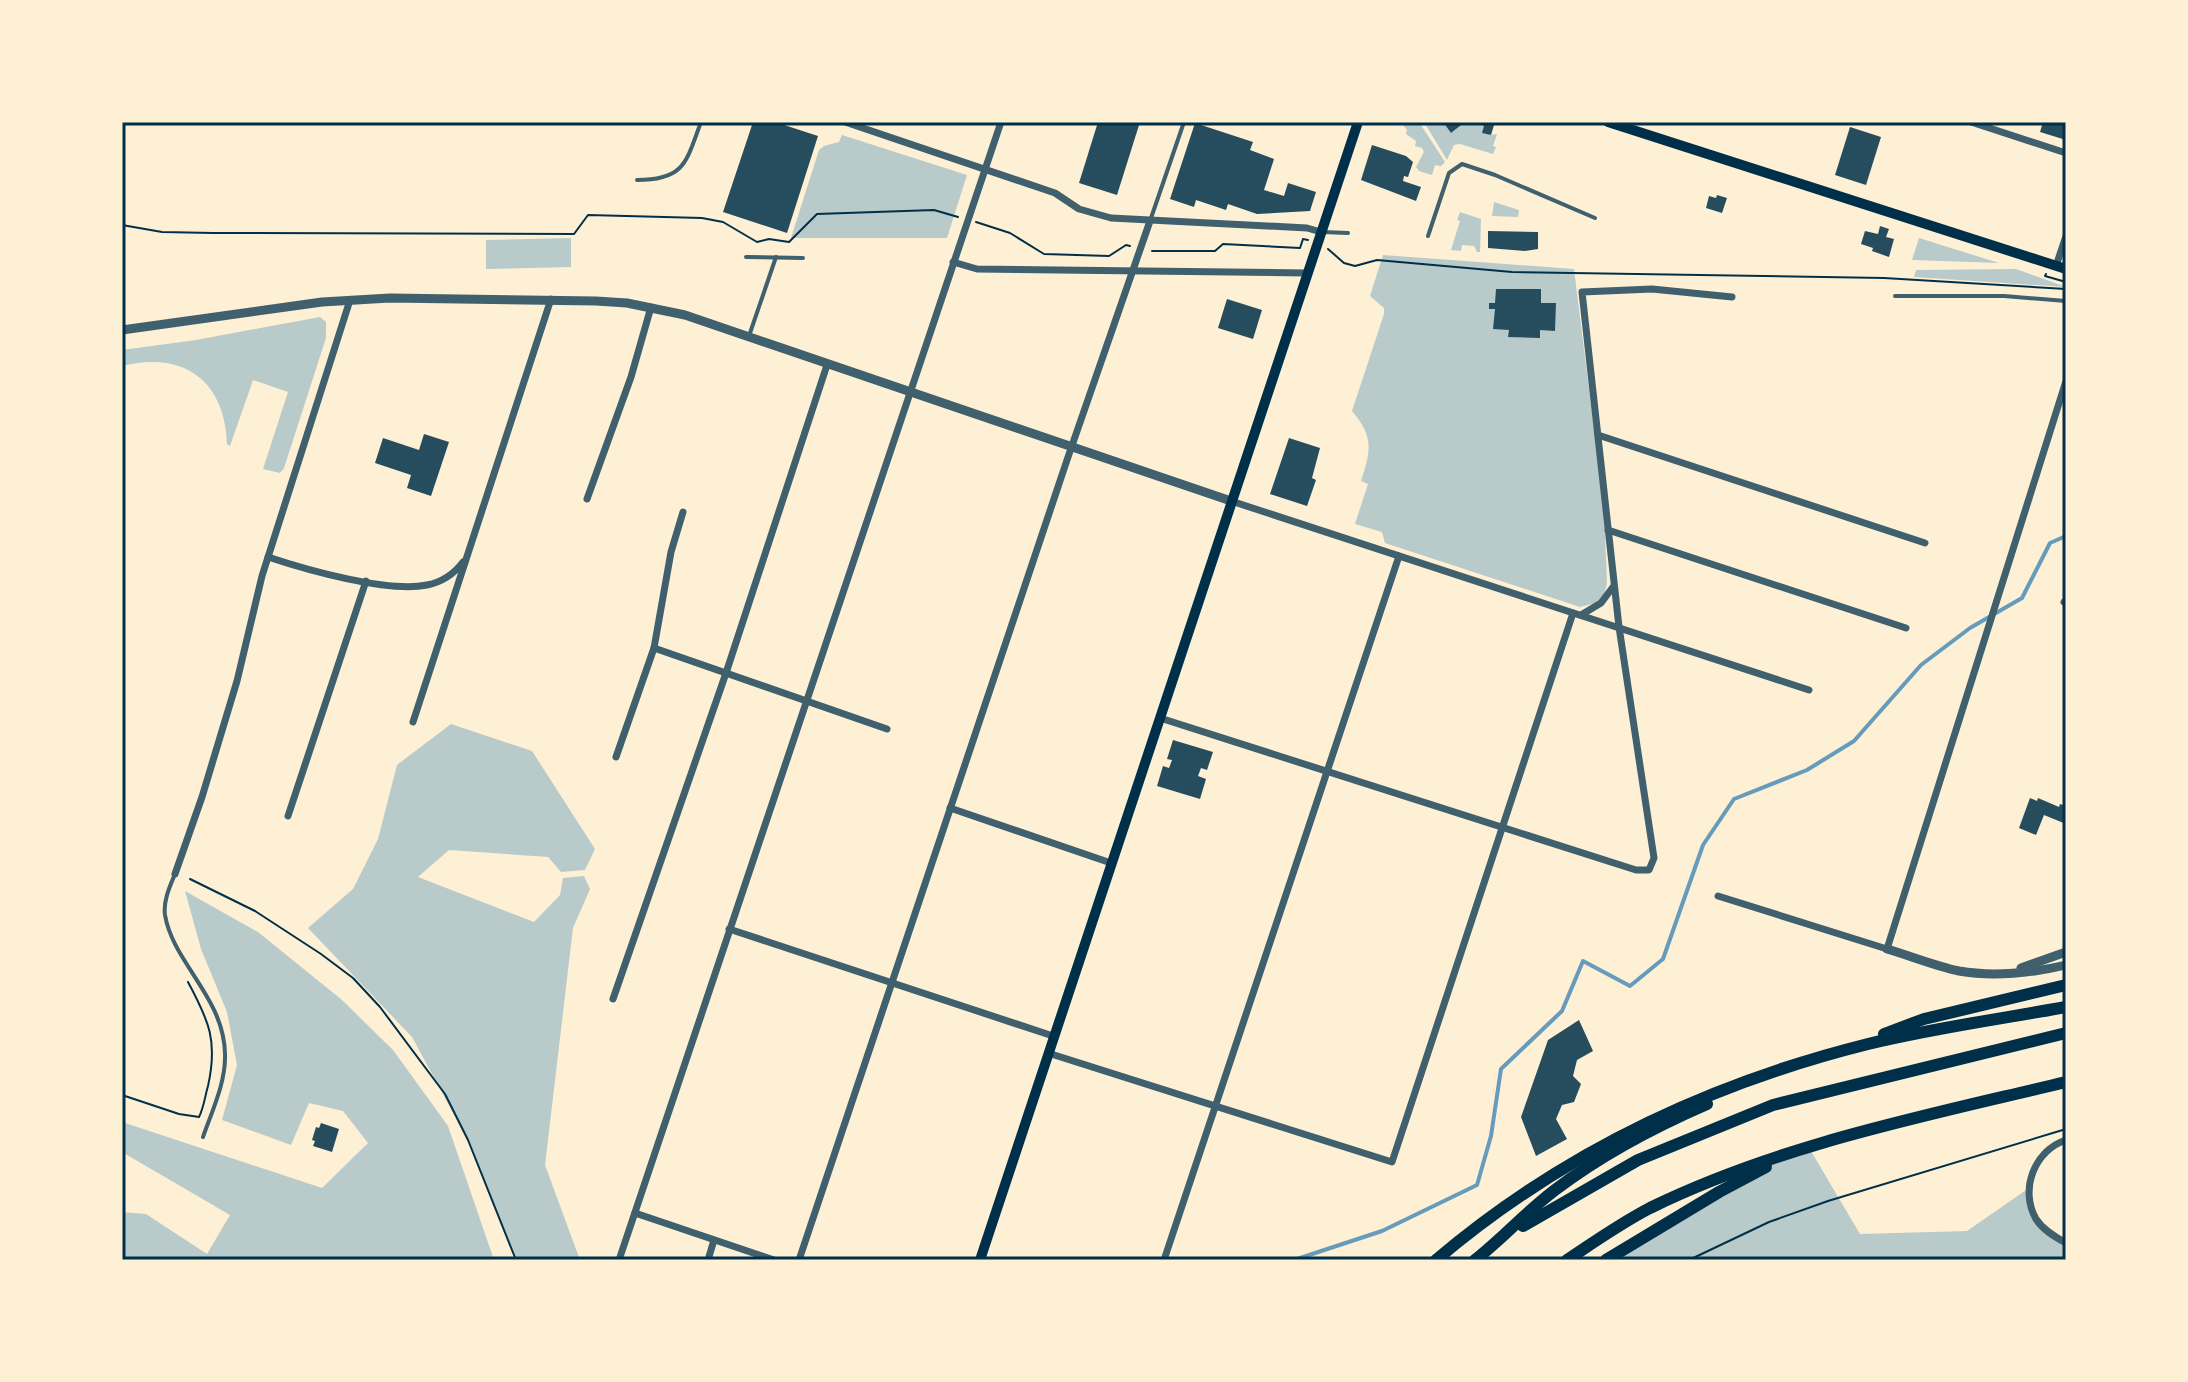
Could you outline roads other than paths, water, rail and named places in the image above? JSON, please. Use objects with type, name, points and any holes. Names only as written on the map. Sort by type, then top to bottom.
[{"type":"highway","points":[[1475,1260],[1554,1190],[1619,1148],[1680,1116],[1771,1075],[1924,1019],[2066,985]]},
{"type":"highway","points":[[1436,1260],[1518,1196],[1572,1161],[1641,1124],[1712,1093],[1867,1044],[2066,1007]]},
{"type":"highway","points":[[1503,1238],[1638,1160],[1773,1105],[2066,1033]]},
{"type":"highway","points":[[1567,1260],[1611,1231],[1669,1200],[1737,1171],[1808,1146],[2066,1082]]},
{"type":"highway","points":[[1606,1260],[1719,1192],[1808,1146]]},
{"type":"main road","points":[[980,1260],[1358,122]]},
{"type":"main road","points":[[1615,123],[2061,268]]},
{"type":"street","points":[[845,122],[1061,196],[1091,214],[1150,221],[1307,228],[1321,232]]},
{"type":"street","points":[[619,1260],[1001,122]]},
{"type":"street","points":[[1971,122],[2066,153]]},
{"type":"street","points":[[799,1260],[1071,447],[1150,221]]},
{"type":"street","points":[[2061,268],[2066,237]]},
{"type":"street","points":[[953,262],[977,269],[1307,273]]},
{"type":"street","points":[[1160,718],[1636,870],[1649,870],[1654,858],[1619,627],[1582,292],[1652,289],[1732,297]]},
{"type":"street","points":[[122,330],[350,300],[442,297],[551,299],[651,307],[749,336],[1231,501],[1809,690]]},
{"type":"street","points":[[413,722],[551,299]]},
{"type":"street","points":[[175,874],[236,684],[268,557],[350,300]]},
{"type":"street","points":[[587,499],[631,377],[651,307]]},
{"type":"street","points":[[613,999],[726,673],[827,365]]},
{"type":"street","points":[[1887,949],[2066,381]]},
{"type":"street","points":[[1598,435],[1925,543]]},
{"type":"street","points":[[616,757],[654,648],[671,552],[683,512]]},
{"type":"street","points":[[1608,530],[1906,628]]},
{"type":"street","points":[[268,557],[366,581],[418,586],[430,584],[456,570],[469,549]]},
{"type":"street","points":[[1164,1260],[1399,556]]},
{"type":"street","points":[[288,816],[366,581]]},
{"type":"street","points":[[1048,1053],[1392,1162],[1502,827],[1577,614],[1601,603],[1614,585]]},
{"type":"street","points":[[654,648],[887,729]]},
{"type":"street","points":[[950,808],[1111,863]]},
{"type":"street","points":[[1718,896],[1958,970],[2010,972],[2066,965]]},
{"type":"street","points":[[729,929],[1053,1036]]},
{"type":"street","points":[[2010,972],[2066,952]]},
{"type":"street","points":[[2066,1140],[2053,1144],[2045,1152],[2029,1188],[2030,1204],[2036,1218],[2043,1228],[2066,1243]]},
{"type":"street","points":[[635,1213],[774,1260]]},
{"type":"street","points":[[708,1260],[714,1240]]},
{"type":"lane","points":[[637,180],[667,178],[683,167],[701,122]]},
{"type":"lane","points":[[1150,221],[1184,122]]},
{"type":"lane","points":[[1428,236],[1449,173],[1462,164],[1595,218]]},
{"type":"lane","points":[[1321,232],[1348,233]]},
{"type":"lane","points":[[746,257],[803,258]]},
{"type":"lane","points":[[749,336],[776,257]]},
{"type":"lane","points":[[1895,296],[2004,296],[2066,301]]},
{"type":"lane","points":[[175,874],[164,912],[168,927],[208,997],[223,1037],[225,1053],[221,1085],[203,1137]]},
{"type":"waterway","points":[[1294,1260],[1382,1231],[1477,1185],[1491,1136],[1501,1069],[1562,1011],[1583,961],[1630,986],[1663,959],[1703,845],[1734,799],[1807,770],[1854,741],[1921,665],[1970,628],[2022,598],[2050,543],[2066,536]]}]
